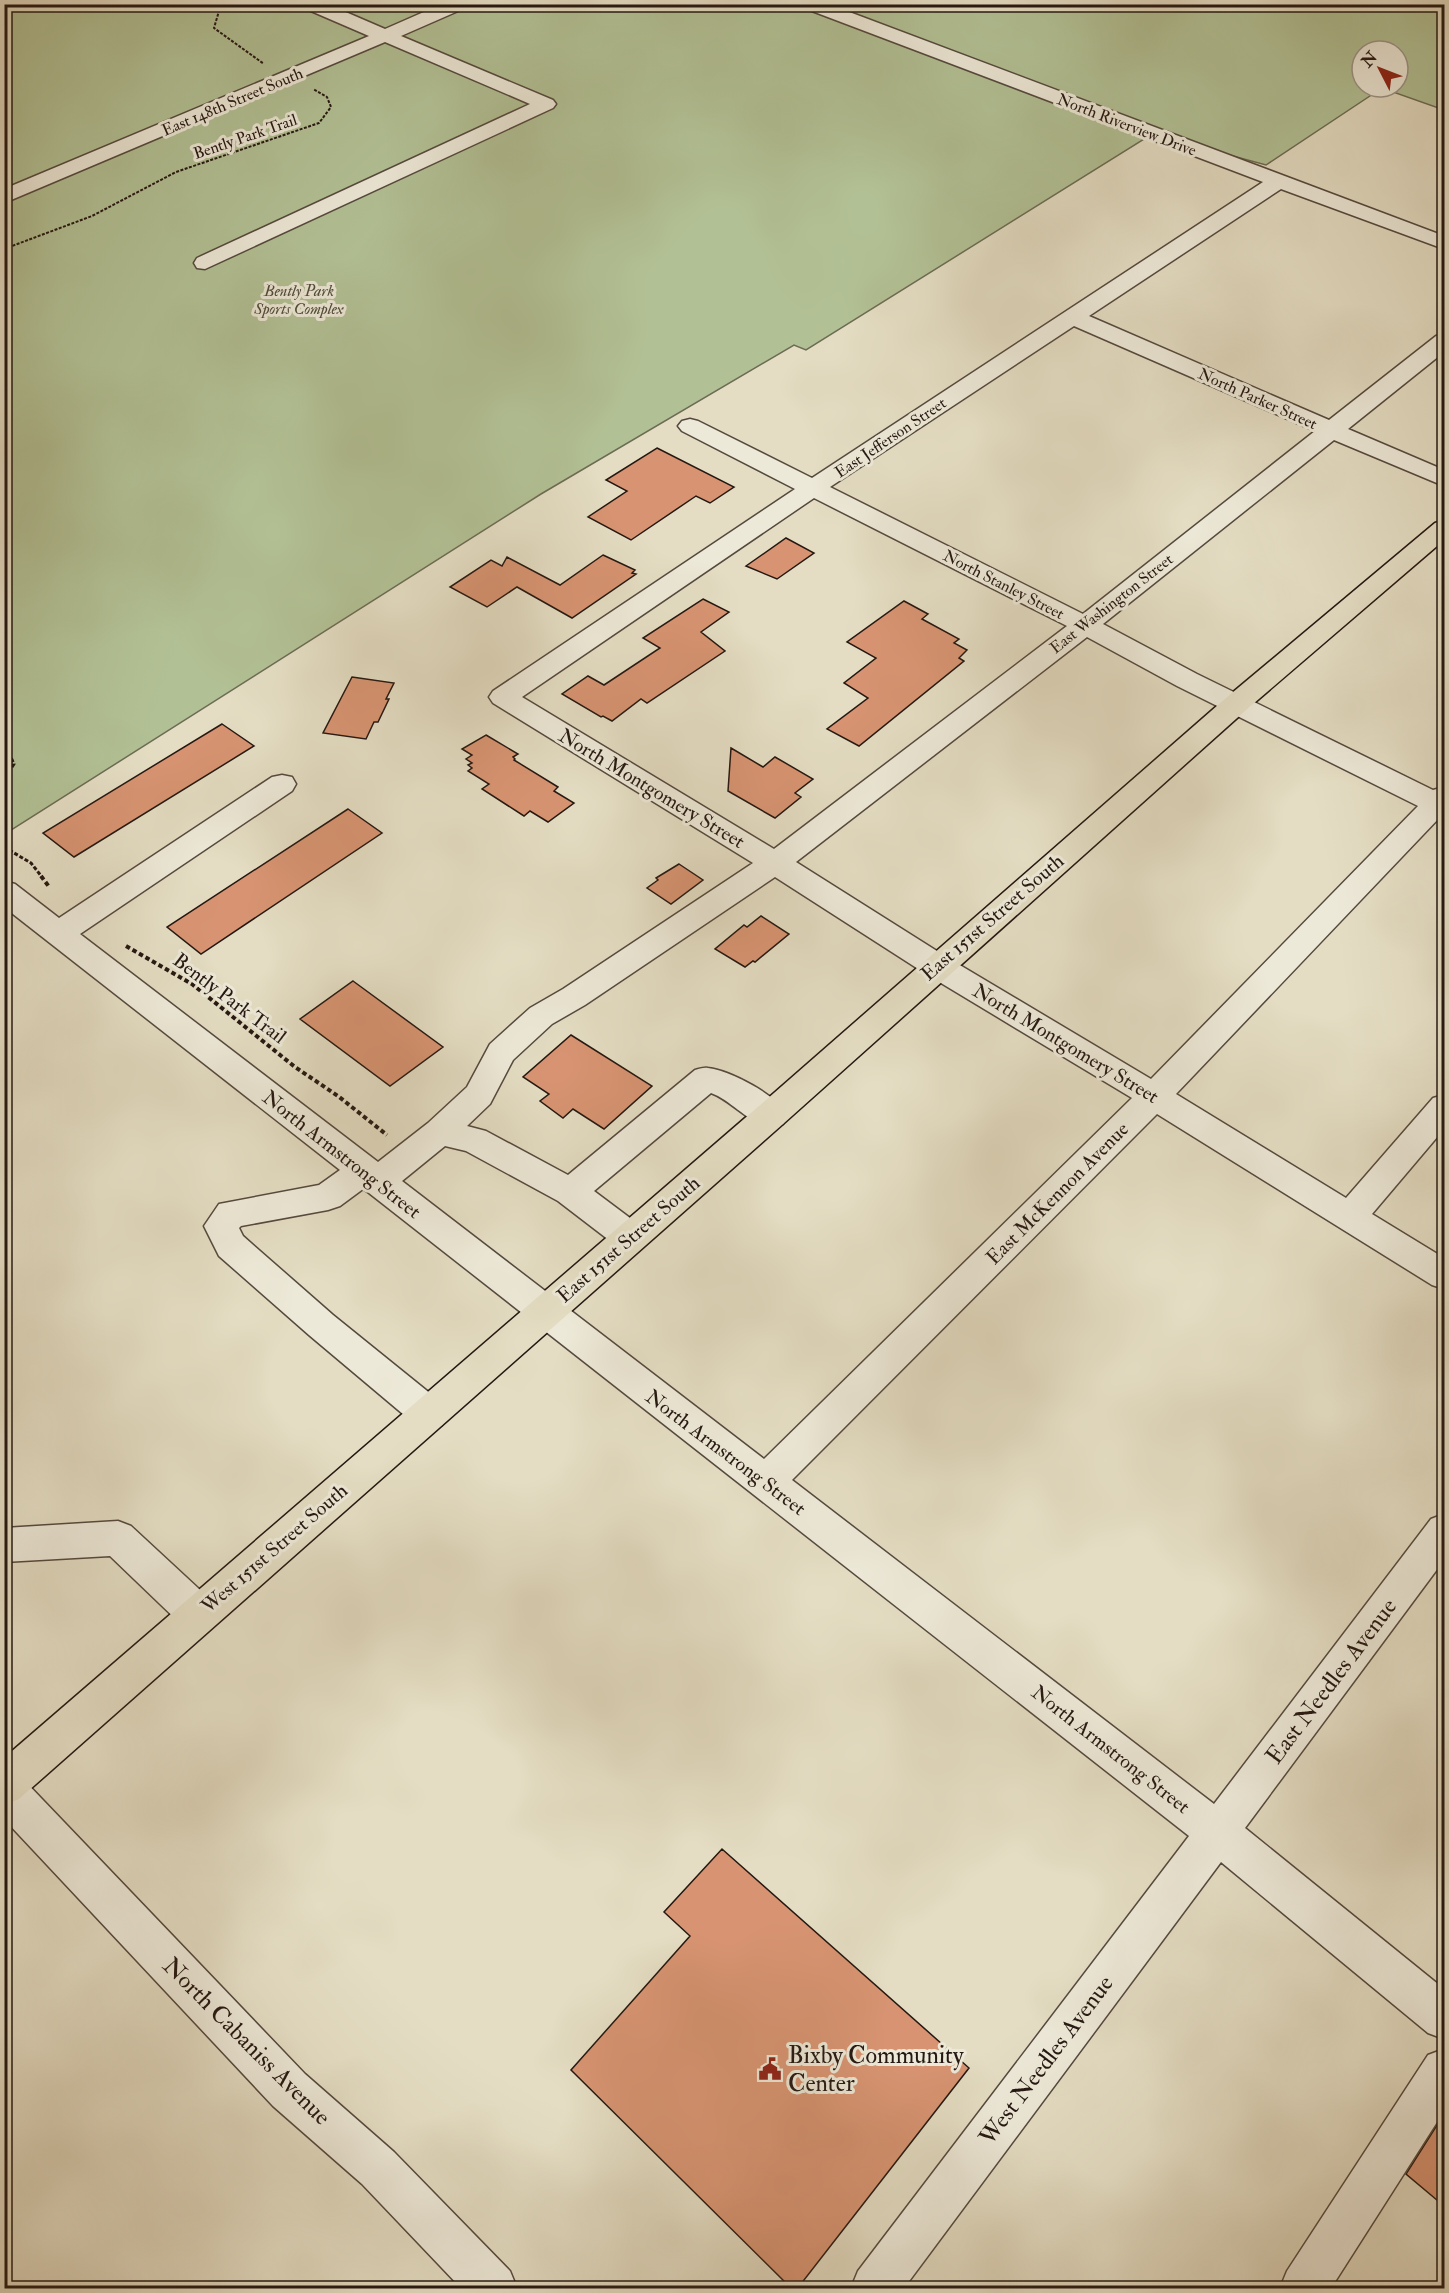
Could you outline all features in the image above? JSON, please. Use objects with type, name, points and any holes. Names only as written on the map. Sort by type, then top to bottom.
[{"type":"main road","name":"East 151st Street South","points":[[544,1312],[1236,704],[1444,528]]},
{"type":"main road","name":"West 151st Street South","points":[[4,1785],[544,1312]]},
{"type":"street","points":[[205,263],[546,104],[383,37],[310,4]]},
{"type":"street","name":"East 148th Street South","points":[[4,197],[459,4]]},
{"type":"street","name":"North Riverview Drive","points":[[810,4],[1444,243]]},
{"type":"street","name":"East Jefferson Street","points":[[503,697],[814,487],[1279,181]]},
{"type":"street","name":"North Parker Street","points":[[1072,316],[1444,479]]},
{"type":"street","name":"East Washington Street","points":[[429,1414],[321,1325],[231,1246],[221,1226],[231,1214],[328,1197],[411,1154],[440,1132],[479,1095],[501,1052],[541,1016],[612,972],[775,863],[1085,625],[1444,341]]},
{"type":"street","name":"North Stanley Street","points":[[690,426],[814,487],[1236,704],[1442,802]]},
{"type":"street","name":"North Montgomery Street","points":[[503,697],[775,863],[937,966],[1155,1096],[1444,1275]]},
{"type":"street","points":[[68,926],[282,784]]},
{"type":"street","name":"East McKennon Avenue","points":[[765,1483],[1155,1096],[1442,802]]},
{"type":"street","name":"North Armstrong Street","points":[[4,891],[68,926],[370,1176],[1217,1832],[1444,2017]]},
{"type":"street","points":[[570,1192],[706,1078],[729,1087],[771,1114]]},
{"type":"street","points":[[1350,1216],[1444,1107]]},
{"type":"street","points":[[440,1132],[474,1140],[570,1192],[630,1237]]},
{"type":"street","name":"East Needles Avenue","points":[[1217,1832],[1444,1531]]},
{"type":"street","points":[[4,1545],[118,1538],[198,1614]]},
{"type":"street","name":"North Cabaniss Avenue","points":[[4,1790],[289,2090],[378,2168],[493,2289]]},
{"type":"street","name":"West Needles Avenue","points":[[875,2289],[1217,1832]]},
{"type":"street","points":[[1304,2289],[1444,2071]]},
{"type":"path","name":"Bently Park Trail","points":[[4,249],[92,216],[176,172],[278,139],[319,123],[331,107],[327,97],[288,77],[237,46],[214,28],[219,12],[227,4]]},
{"type":"path","points":[[4,742],[14,764],[4,779]]},
{"type":"path","name":"Bently Park Trail","points":[[4,847],[31,863],[68,926],[158,963],[192,984],[411,1154]]},
{"type":"green space","name":"Bently Park Sports Complex","points":[[5,5],[1444,5],[1444,110],[1410,98],[1410,39],[1350,39],[1350,99],[1365,99],[1266,165],[1152,134],[806,350],[794,345],[541,494],[5,834]]},
{"type":"building","points":[[657,448],[734,487],[710,503],[696,496],[631,540],[588,517],[627,491],[606,480]]},
{"type":"building","points":[[786,538],[814,553],[777,579],[746,566]]},
{"type":"building","points":[[603,555],[635,570],[632,573],[636,574],[572,618],[517,587],[487,607],[450,587],[491,560],[502,566],[507,557],[560,585]]},
{"type":"building","points":[[703,599],[729,612],[701,632],[725,651],[647,703],[641,699],[612,721],[562,694],[588,676],[604,685],[660,648],[643,638]]},
{"type":"building","points":[[904,601],[928,614],[922,619],[959,639],[954,643],[967,650],[959,658],[964,661],[859,746],[827,729],[868,698],[844,683],[876,658],[847,642]]},
{"type":"building","points":[[352,677],[394,683],[378,722],[374,722],[366,739],[323,733]]},
{"type":"building","points":[[222,724],[254,746],[74,857],[43,833]]},
{"type":"building","points":[[486,735],[518,754],[513,757],[514,760],[558,787],[554,791],[574,803],[548,822],[530,811],[524,816],[482,789],[489,784],[468,771],[472,768],[468,765],[472,763],[466,759],[472,755],[462,749]]},
{"type":"building","points":[[731,748],[763,767],[775,757],[813,779],[795,793],[801,797],[775,818],[728,791]]},
{"type":"building","points":[[348,809],[382,833],[201,954],[167,927]]},
{"type":"building","points":[[679,864],[703,880],[671,904],[647,888],[658,880],[656,878]]},
{"type":"building","points":[[761,916],[789,934],[755,962],[745,967],[715,949],[744,925],[747,927]]},
{"type":"building","points":[[353,981],[443,1047],[390,1086],[300,1019]]},
{"type":"building","points":[[571,1035],[652,1086],[604,1129],[573,1109],[563,1118],[540,1101],[549,1094],[523,1077]]},
{"type":"building","name":"Bixby Community Center","points":[[722,1849],[969,2068],[797,2289],[792,2289],[571,2070],[690,1936],[664,1912]]},
{"type":"building","points":[[1444,2114],[1444,2206],[1406,2174]]},
{"type":"place","name":"Bixby Community Center","points":[[770,2069]]}]
